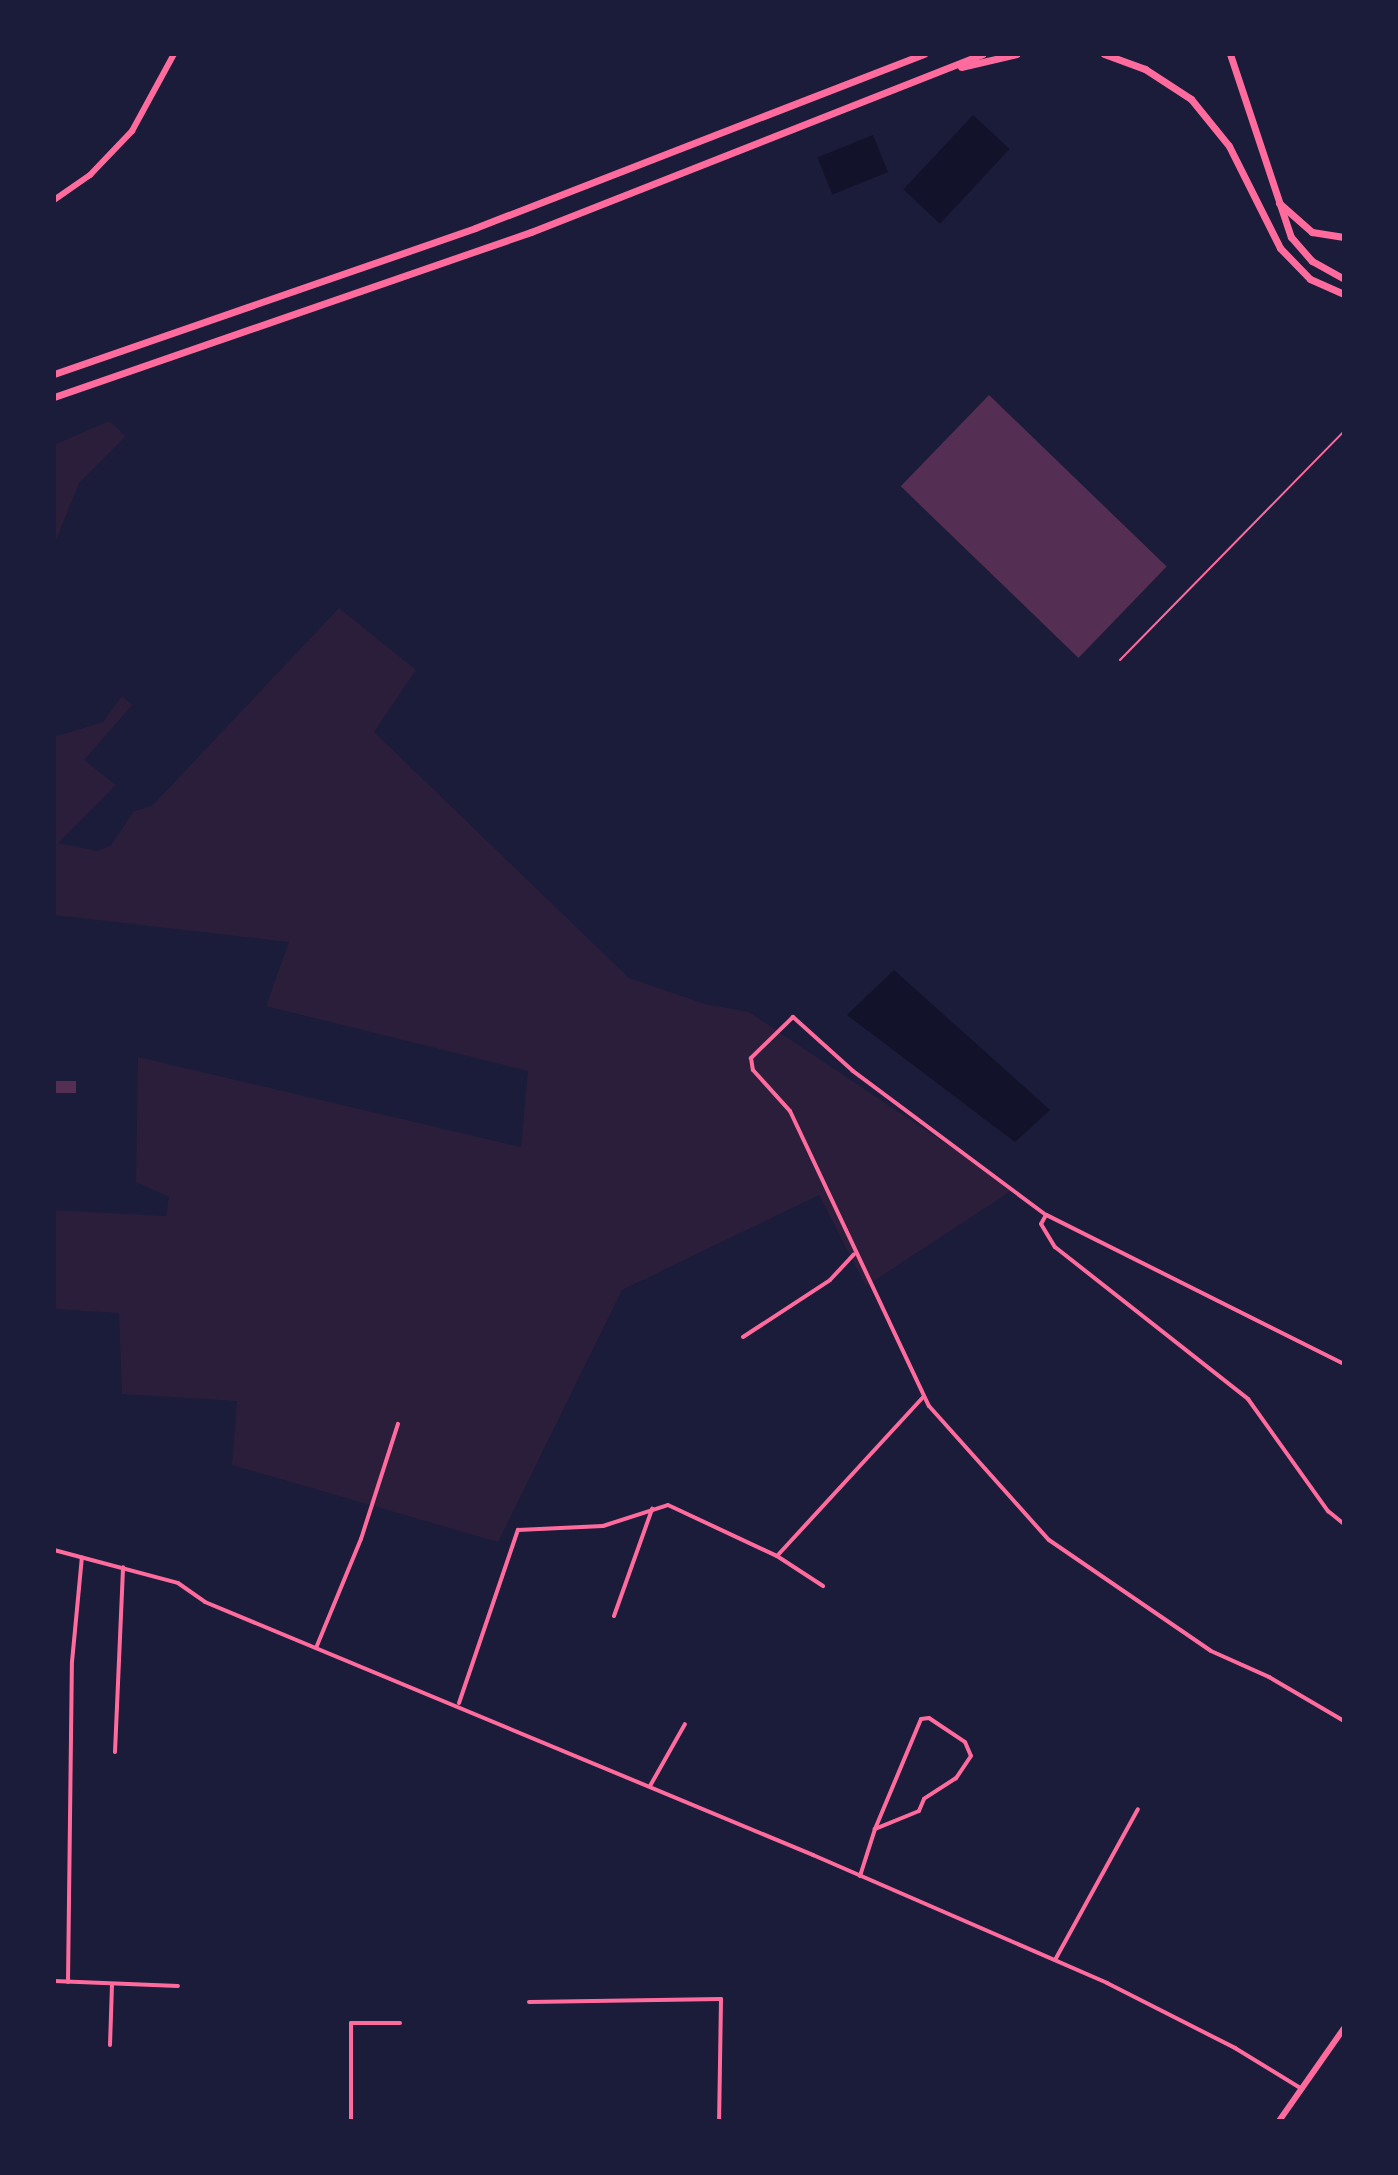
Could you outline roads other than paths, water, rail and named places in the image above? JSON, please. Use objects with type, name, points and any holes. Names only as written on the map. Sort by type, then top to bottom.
[{"type":"highway","points":[[54,374],[475,228],[924,54]]},
{"type":"highway","points":[[54,397],[531,232],[982,54]]},
{"type":"highway","points":[[939,71],[1017,54]]},
{"type":"highway","points":[[1104,54],[1145,69],[1191,99],[1229,146],[1293,265],[1344,294]]},
{"type":"highway","points":[[1230,54],[1275,198],[1301,250],[1344,279]]},
{"type":"highway","points":[[1275,198],[1298,224],[1324,236],[1344,237]]},
{"type":"main road","points":[[54,200],[90,175],[132,131],[174,54]]},
{"type":"main road","points":[[1279,2121],[1344,2028]]},
{"type":"street","points":[[1344,1364],[1046,1215],[853,1071],[793,1017],[750,1062],[790,1111],[854,1254],[924,1397],[1049,1540],[1221,1657],[1269,1677],[1344,1721]]},
{"type":"street","points":[[1046,1215],[1041,1224],[1055,1247],[1248,1399],[1328,1511],[1344,1524]]},
{"type":"street","points":[[743,1337],[830,1280],[854,1254]]},
{"type":"street","points":[[777,1556],[924,1397]]},
{"type":"street","points":[[316,1648],[361,1539],[398,1424]]},
{"type":"street","points":[[459,1703],[518,1530],[603,1526],[668,1505],[683,1509],[777,1556],[823,1586]]},
{"type":"street","points":[[614,1616],[653,1509]]},
{"type":"street","points":[[54,1550],[178,1583],[205,1602],[459,1703],[1055,1960],[1235,2048],[1302,2089]]},
{"type":"street","points":[[68,1982],[72,1662],[82,1556]]},
{"type":"street","points":[[115,1752],[123,1567]]},
{"type":"street","points":[[860,1876],[875,1829],[921,1719],[929,1718],[965,1742],[971,1756],[956,1778],[924,1799],[919,1811],[875,1829]]},
{"type":"street","points":[[650,1786],[685,1724]]},
{"type":"street","points":[[1055,1960],[1138,1809]]},
{"type":"street","points":[[54,1981],[178,1986]]},
{"type":"street","points":[[110,2045],[112,1985]]},
{"type":"street","points":[[529,2002],[721,1999],[719,2121]]},
{"type":"street","points":[[351,2121],[351,2023],[400,2023]]},
{"type":"lane","points":[[1120,660],[1344,431]]}]
